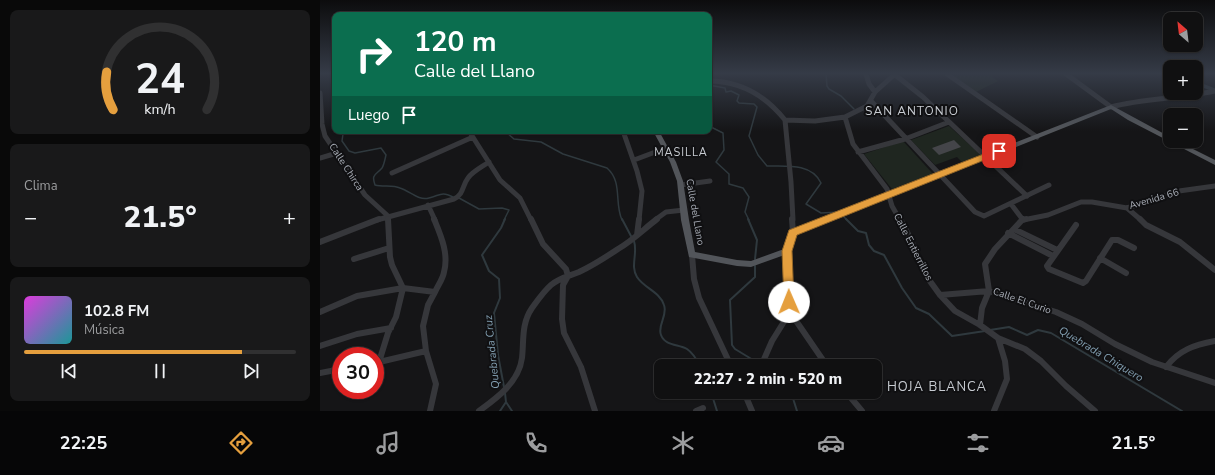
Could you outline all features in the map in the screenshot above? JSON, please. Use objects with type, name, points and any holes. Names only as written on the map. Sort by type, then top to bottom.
[{"type":"main road","points":[[787,251],[793,233],[1111,107],[1130,119],[1163,136]]},
{"type":"main road","name":"Calle del Llano","points":[[658,134],[673,162],[681,185],[692,255],[751,264],[787,251]]},
{"type":"main road","points":[[1186,148],[1215,163]]},
{"type":"street","name":"Calle Chirca","points":[[320,93],[323,132],[338,153],[358,187],[369,200],[388,216]]},
{"type":"street","points":[[755,93],[777,109],[784,120],[791,182],[793,233]]},
{"type":"street","points":[[784,120],[815,121],[845,117],[861,109],[871,101],[874,93]]},
{"type":"street","points":[[918,93],[1027,196]]},
{"type":"street","points":[[974,93],[1037,137]]},
{"type":"street","points":[[1092,93],[1111,107],[1130,101],[1184,97],[1204,93]]},
{"type":"street","points":[[871,101],[905,139],[975,212],[980,215],[984,216],[1049,185]]},
{"type":"street","name":"Calle Entierrillos","points":[[845,117],[848,123],[850,135],[858,152],[886,189],[892,206],[910,238],[927,277],[940,295],[956,311],[966,318],[982,326],[996,337],[1025,349],[1041,361],[1066,386],[1095,411]]},
{"type":"street","points":[[858,152],[905,139],[949,122]]},
{"type":"street","points":[[471,134],[500,180],[520,198],[546,250],[566,269],[568,276],[563,285],[562,319],[564,333],[581,368],[595,411]]},
{"type":"street","points":[[624,134],[634,160],[642,191],[637,235]]},
{"type":"street","points":[[392,173],[473,137]]},
{"type":"street","points":[[634,160],[666,148]]},
{"type":"street","points":[[320,158],[338,153]]},
{"type":"street","points":[[320,242],[368,222],[454,199],[460,196],[463,192],[467,179],[489,162]]},
{"type":"street","points":[[681,185],[710,181]]},
{"type":"street","name":"Avenida 66","points":[[1023,220],[1048,215],[1086,201],[1127,208],[1179,191],[1215,186]]},
{"type":"street","points":[[1011,204],[1023,220]]},
{"type":"street","points":[[428,205],[441,238],[445,255],[445,270],[424,317],[423,326],[426,351],[436,384],[430,411]]},
{"type":"street","points":[[1127,208],[1146,225],[1180,242],[1215,270]]},
{"type":"street","points":[[480,411],[513,382],[519,370],[522,359],[522,335],[527,318],[531,309],[551,285],[558,280],[579,272],[602,260],[666,212],[684,210]]},
{"type":"street","points":[[383,347],[400,302],[403,288],[392,265],[389,248],[388,216]]},
{"type":"street","name":"Calle El Curio","points":[[1023,220],[1008,233],[995,249],[986,264],[989,291],[1062,315],[1082,324],[1131,353],[1166,367],[1215,383]]},
{"type":"street","points":[[1076,225],[1049,262],[1048,268],[1083,283],[1086,281],[1114,239],[1134,248]]},
{"type":"street","points":[[1014,229],[1055,253]]},
{"type":"street","points":[[1008,233],[1055,253]]},
{"type":"street","points":[[354,259],[389,248]]},
{"type":"street","points":[[787,251],[790,312],[822,359]]},
{"type":"street","points":[[692,255],[694,279],[699,298],[728,359]]},
{"type":"street","points":[[1100,258],[1126,272]]},
{"type":"street","points":[[320,312],[357,296],[373,292],[403,288],[435,292]]},
{"type":"street","points":[[940,295],[989,291],[982,308],[982,326]]},
{"type":"street","points":[[764,359],[772,341],[790,312]]},
{"type":"street","points":[[320,346],[357,334],[391,328]]},
{"type":"street","points":[[994,411],[1007,379],[1005,361],[996,337]]},
{"type":"street","points":[[1166,367],[1173,357],[1185,349],[1191,346],[1215,341]]},
{"type":"street","points":[[384,360],[426,351]]},
{"type":"street","points":[[320,373],[332,371]]},
{"type":"street","points":[[750,399],[752,411]]},
{"type":"street","points":[[852,399],[862,411]]},
{"type":"shaded area","points":[[949,126],[981,155],[962,162],[957,157],[935,165],[911,140]]},
{"type":"shaded area","points":[[903,141],[933,174],[892,189],[864,154]]},
{"type":"building","points":[[954,140],[961,147],[939,155],[932,148]]},
{"type":"waterway","name":"Quebrada Chiquero","points":[[735,93],[739,95],[737,101],[739,103],[754,104],[757,107],[749,136],[758,155],[767,166],[798,167],[811,172],[821,183],[806,204],[821,213],[839,212]]},
{"type":"waterway","points":[[836,93],[854,109]]},
{"type":"waterway","points":[[712,128],[723,133],[724,150],[716,162],[729,174],[729,184],[743,188],[749,197],[745,212],[749,220]]},
{"type":"waterway","name":"Quebrada Cruz","points":[[343,134],[342,141],[349,151],[355,153],[381,148],[386,155],[383,167],[374,177],[375,185],[397,187],[425,199],[443,194],[453,197]]},
{"type":"waterway","points":[[508,134],[514,139],[541,142],[563,154],[607,168],[612,174],[617,186],[622,220]]},
{"type":"waterway","name":"Quebrada Cruz","points":[[459,198],[479,209],[502,208],[509,210],[504,220]]},
{"type":"waterway","name":"Quebrada Chiquero","points":[[843,216],[858,231],[866,233],[869,245],[874,251],[884,255],[902,288],[916,308],[929,314],[952,336],[985,331]]},
{"type":"waterway","name":"Quebrada Cruz","points":[[504,387],[498,355],[494,313],[500,298],[499,279],[489,271],[482,255],[501,228],[505,219]]},
{"type":"waterway","points":[[622,219],[632,238]]},
{"type":"waterway","points":[[748,219],[757,240],[755,259]]},
{"type":"waterway","points":[[634,241],[635,273],[640,281],[656,293],[664,305],[665,313],[660,328],[663,339],[669,343],[684,347],[696,359]]},
{"type":"waterway","points":[[751,359],[735,349],[732,345],[730,300],[755,277],[755,266]]},
{"type":"waterway","name":"Quebrada Chiquero","points":[[990,330],[1009,327],[1027,335],[1038,330],[1051,333],[1182,411]]},
{"type":"waterway","name":"Quebrada Cruz","points":[[505,393],[506,402]]},
{"type":"waterway","points":[[713,399],[717,411]]},
{"type":"waterway","points":[[793,399],[797,411]]},
{"type":"waterway","points":[[500,411],[506,402]]},
{"type":"waterway","name":"Quebrada Cruz","points":[[506,402],[512,411]]},
{"type":"district","name":"SAN ANTONIO","points":[[912,111]]},
{"type":"district","name":"MASILLA","points":[[681,152]]},
{"type":"district","name":"HOJA BLANCA","points":[[937,387]]},
{"type":"route","points":[[789,302],[787,251],[793,233],[999,151]]}]
